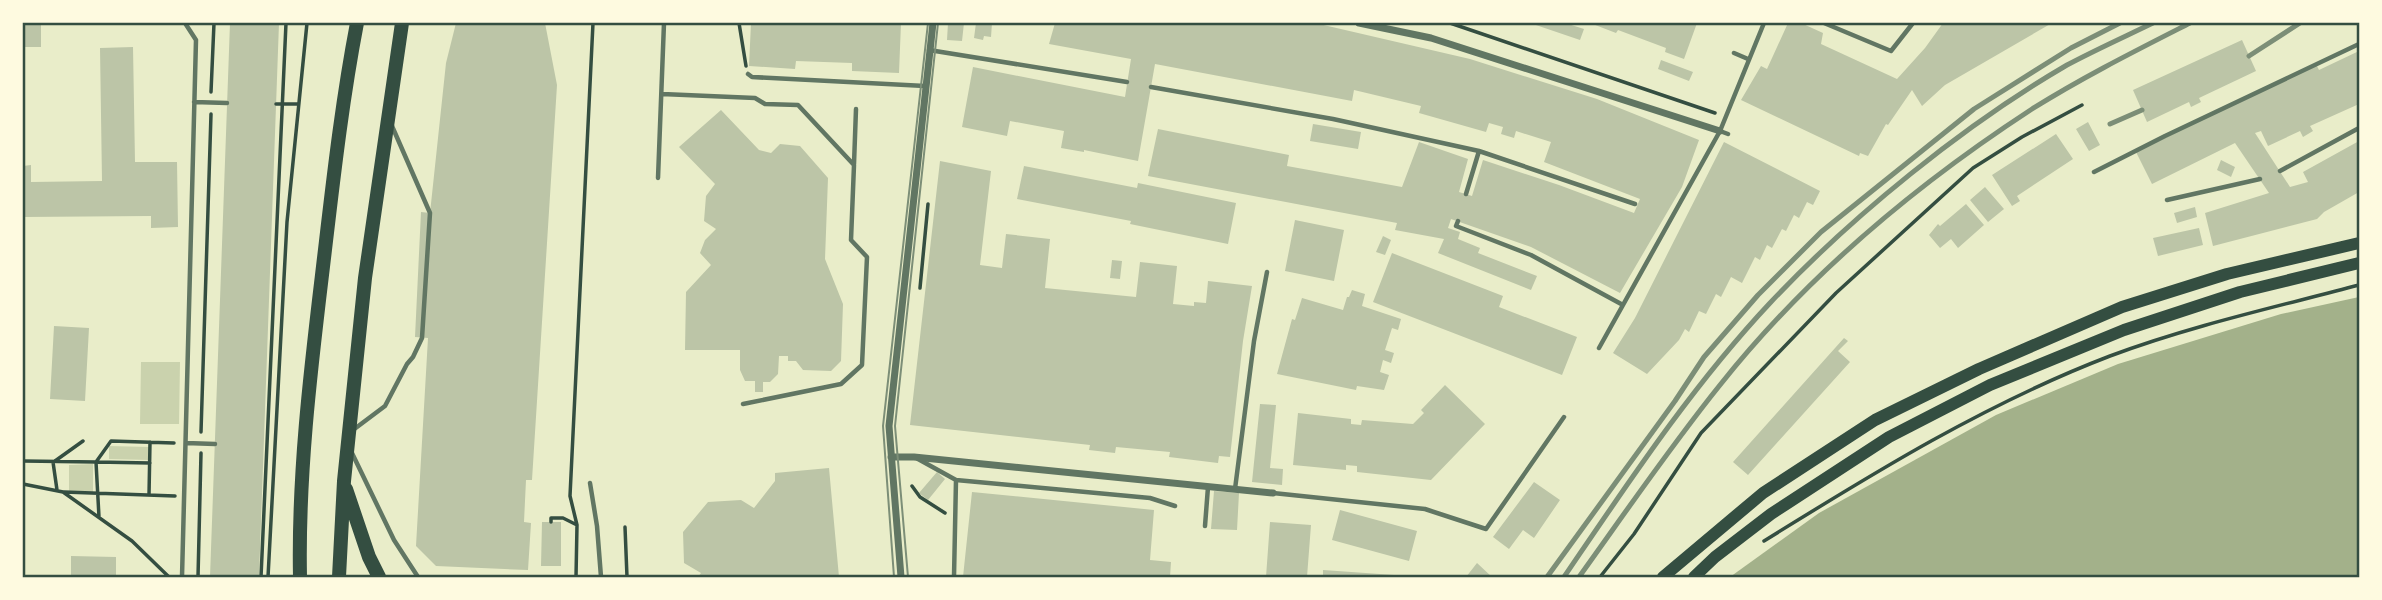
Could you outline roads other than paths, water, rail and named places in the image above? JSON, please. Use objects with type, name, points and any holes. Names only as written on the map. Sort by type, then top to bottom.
[{"type":"main road","points":[[300,577],[305,446],[314,346],[336,158],[357,23]]},
{"type":"main road","points":[[339,577],[344,481],[365,278],[402,23]]},
{"type":"main road","points":[[1663,577],[1763,493],[1875,420],[1979,369],[2122,307],[2227,274],[2359,243]]},
{"type":"main road","points":[[1694,577],[1715,557],[1771,514],[1889,437],[1990,385],[2124,330],[2240,292],[2359,263]]},
{"type":"main road","points":[[344,481],[369,557],[379,577]]},
{"type":"street","points":[[901,577],[889,426],[933,23]]},
{"type":"street","points":[[1359,23],[1431,38],[1724,132]]},
{"type":"street","points":[[891,457],[914,457],[1273,494]]},
{"type":"lane","points":[[183,577],[196,40],[185,23]]},
{"type":"lane","points":[[658,178],[664,23]]},
{"type":"lane","points":[[1599,348],[1724,132],[1748,59],[1764,23]]},
{"type":"lane","points":[[1824,23],[1891,51],[1913,23]]},
{"type":"lane","points":[[2094,172],[2165,135],[2359,44]]},
{"type":"lane","points":[[929,50],[1127,82]]},
{"type":"lane","points":[[1734,54],[1748,59]]},
{"type":"lane","points":[[748,74],[752,77],[926,86]]},
{"type":"lane","points":[[1151,87],[1333,119],[1479,150],[1635,204]]},
{"type":"lane","points":[[662,94],[755,98],[765,104],[798,105],[854,165]]},
{"type":"lane","points":[[194,102],[227,103]]},
{"type":"lane","points":[[743,404],[841,384],[862,365],[867,257],[851,240],[856,109]]},
{"type":"lane","points":[[387,116],[430,213],[422,338],[385,406],[348,438],[394,540],[418,577]]},
{"type":"lane","points":[[2280,171],[2359,128]]},
{"type":"lane","points":[[1466,194],[1479,150]]},
{"type":"lane","points":[[2167,200],[2260,179]]},
{"type":"lane","points":[[1458,221],[1456,226],[1531,255],[1623,305]]},
{"type":"lane","points":[[1235,490],[1254,341],[1267,272]]},
{"type":"lane","points":[[1273,494],[1425,509],[1486,530],[1564,417]]},
{"type":"lane","points":[[186,443],[215,444]]},
{"type":"lane","points":[[914,457],[956,480],[1150,498],[1175,506]]},
{"type":"lane","points":[[954,577],[956,480]]},
{"type":"lane","points":[[590,482],[601,577]]},
{"type":"lane","points":[[1205,526],[1208,487]]},
{"type":"tram line","points":[[894,577],[883,426],[928,23]]},
{"type":"tram line","points":[[908,577],[895,426],[938,23]]},
{"type":"railway","points":[[1547,577],[1704,357],[1758,295],[1821,232],[1974,109],[2071,48],[2120,23]]},
{"type":"railway","points":[[1564,577],[1687,401],[1741,335],[1802,270],[1873,205],[1989,115],[2067,65],[2153,23]]},
{"type":"railway","points":[[1579,577],[1720,385],[1753,345],[1826,270],[1905,201],[1989,138],[2090,75],[2190,23]]},
{"type":"railway","points":[[2249,56],[2300,23]]},
{"type":"railway","points":[[2110,124],[2142,110]]}]
